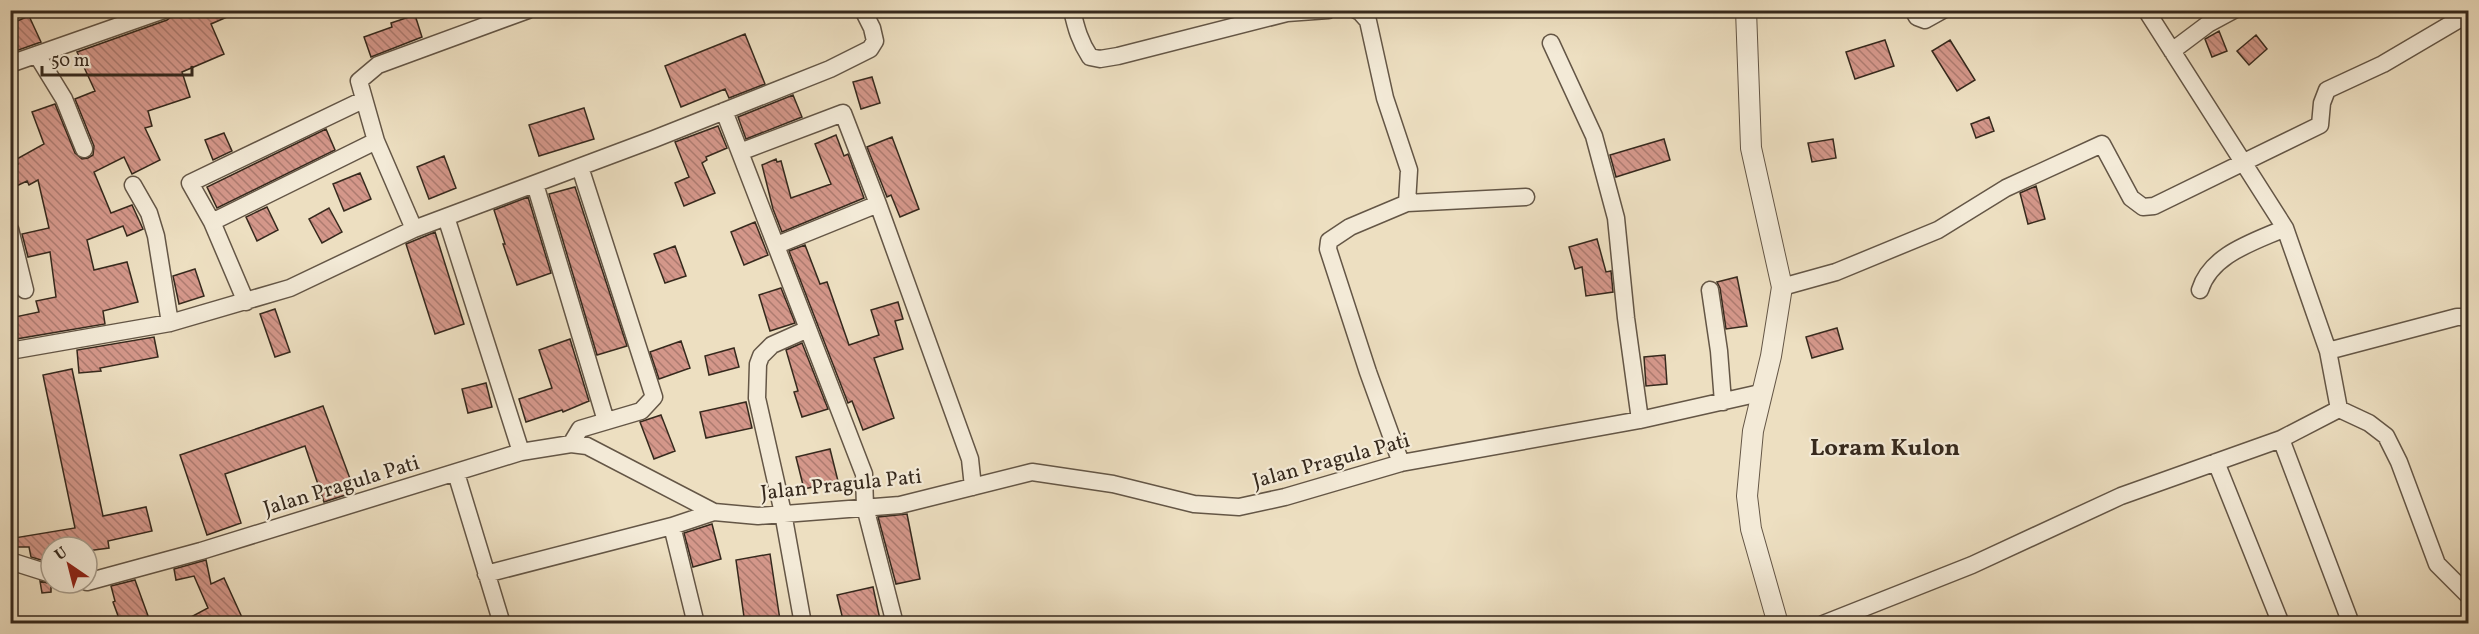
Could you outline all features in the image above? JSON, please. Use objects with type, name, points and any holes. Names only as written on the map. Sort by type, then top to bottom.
[{"type":"street","points":[[10,64],[164,10]]},
{"type":"street","points":[[414,229],[376,141],[359,81],[378,65],[506,14],[528,10]]},
{"type":"street","points":[[10,351],[170,323],[290,288],[414,229],[830,69],[870,49],[875,41],[872,28],[863,10]]},
{"type":"street","points":[[1072,10],[1078,36],[1085,49],[1090,57],[1100,59],[1287,13],[1328,10]]},
{"type":"street","points":[[1356,10],[1368,21],[1385,98],[1409,170],[1407,203]]},
{"type":"street","points":[[1746,10],[1751,148],[1782,287],[1772,356],[1760,393],[1753,431],[1747,496],[1751,529],[1778,624]]},
{"type":"street","points":[[1913,10],[1917,17],[1925,20],[1942,10]]},
{"type":"street","points":[[2146,10],[2285,228],[2328,351],[2339,409]]},
{"type":"street","points":[[2172,51],[2208,24],[2234,10]]},
{"type":"street","points":[[1782,287],[1836,272],[1938,230],[2006,188],[2102,144],[2131,198],[2137,204],[2149,208],[2320,125],[2327,90],[2383,64],[2469,15]]},
{"type":"street","points":[[1551,42],[1594,136],[1616,218],[1626,318],[1640,420]]},
{"type":"street","points":[[37,54],[64,99],[84,149]]},
{"type":"street","points":[[246,302],[212,222],[190,183],[363,100]]},
{"type":"street","points":[[724,111],[864,474],[865,507],[894,624]]},
{"type":"street","points":[[740,152],[843,113],[970,459],[973,487]]},
{"type":"street","points":[[212,222],[376,141]]},
{"type":"street","points":[[572,444],[580,429],[641,411],[654,397],[580,167]]},
{"type":"street","points":[[535,184],[606,421]]},
{"type":"street","points":[[133,185],[149,213],[156,236],[170,323]]},
{"type":"street","points":[[1401,463],[1368,372],[1328,249],[1329,242],[1350,227],[1407,203],[1526,197]]},
{"type":"street","points":[[777,245],[878,204]]},
{"type":"street","points":[[446,217],[521,452]]},
{"type":"street","points":[[2200,290],[2202,283],[2219,261],[2240,248],[2285,228]]},
{"type":"street","points":[[10,229],[25,290]]},
{"type":"street","points":[[1710,290],[1719,351],[1723,402]]},
{"type":"street","points":[[2328,351],[2457,317],[2469,317]]},
{"type":"street","points":[[803,624],[783,513],[757,398],[758,364],[761,356],[772,345],[808,329]]},
{"type":"street","name":"Jalan Pragula Pati","points":[[99,579],[201,551],[521,452],[572,444],[587,446],[714,512],[758,516],[900,504],[1032,472],[1113,484],[1194,504],[1239,507],[1285,497],[1401,463],[1640,420],[1760,393]]},
{"type":"street","points":[[1823,624],[1972,565],[2121,496],[2281,439],[2339,409]]},
{"type":"street","points":[[2339,409],[2368,423],[2386,436],[2399,462],[2437,564],[2469,595]]},
{"type":"street","points":[[2281,439],[2350,621]]},
{"type":"street","points":[[2216,462],[2281,624]]},
{"type":"street","points":[[456,473],[502,624]]},
{"type":"street","points":[[486,574],[672,526],[714,512]]},
{"type":"street","points":[[672,526],[696,624]]},
{"type":"street","points":[[10,561],[39,570]]},
{"type":"building","points":[[174,10],[243,10],[211,24],[224,54],[182,72],[190,97],[148,111],[152,126],[145,128],[160,160],[132,174],[124,157],[94,172],[111,213],[132,205],[143,229],[127,236],[123,226],[87,240],[94,270],[127,262],[138,302],[103,311],[105,324],[10,340],[10,318],[39,312],[36,301],[56,297],[50,252],[28,257],[22,234],[49,228],[38,180],[29,185],[27,181],[10,189],[10,168],[18,164],[15,160],[44,144],[32,112],[55,104],[75,153],[82,159],[93,155],[94,146],[75,99],[95,91],[77,52],[167,20],[172,16]]},
{"type":"building","points":[[415,15],[422,37],[371,57],[364,37],[392,27],[391,23]]},
{"type":"building","points":[[29,16],[41,42],[10,53],[10,24]]},
{"type":"building","points":[[2219,31],[2227,51],[2212,57],[2205,39]]},
{"type":"building","points":[[745,34],[765,84],[729,98],[725,89],[681,107],[665,66]]},
{"type":"building","points":[[2256,35],[2267,49],[2249,65],[2237,51]]},
{"type":"building","points":[[1885,40],[1894,66],[1855,79],[1846,52]]},
{"type":"building","points":[[1950,40],[1975,80],[1957,91],[1932,51]]},
{"type":"building","points":[[872,77],[880,103],[861,109],[853,82]]},
{"type":"building","points":[[793,95],[802,117],[746,139],[738,117]]},
{"type":"building","points":[[584,108],[594,139],[539,156],[529,125]]},
{"type":"building","points":[[1989,117],[1994,131],[1976,138],[1971,124]]},
{"type":"building","points":[[718,126],[727,148],[706,157],[707,160],[702,163],[715,193],[684,206],[675,183],[689,177],[675,142]]},
{"type":"building","points":[[326,129],[335,150],[217,208],[207,187]]},
{"type":"building","points":[[224,133],[232,151],[213,160],[205,140]]},
{"type":"building","points":[[836,135],[844,156],[848,154],[864,198],[782,232],[773,209],[762,165],[776,159],[777,162],[781,161],[791,198],[831,184],[815,144]]},
{"type":"building","points":[[892,137],[919,209],[900,217],[891,195],[887,197],[867,147]]},
{"type":"building","points":[[1664,139],[1670,160],[1616,177],[1610,155]]},
{"type":"building","points":[[1833,139],[1836,158],[1812,162],[1808,143]]},
{"type":"building","points":[[444,156],[456,188],[429,199],[417,167]]},
{"type":"building","points":[[360,173],[371,199],[344,211],[333,184]]},
{"type":"building","points":[[2036,186],[2045,219],[2028,224],[2020,193]]},
{"type":"building","points":[[575,187],[627,346],[597,355],[549,194]]},
{"type":"building","points":[[528,197],[551,273],[517,285],[494,210]]},
{"type":"building","points":[[267,207],[278,230],[257,241],[246,217]]},
{"type":"building","points":[[329,208],[342,232],[322,243],[309,219]]},
{"type":"building","points":[[755,222],[768,255],[744,265],[731,232]]},
{"type":"building","points":[[435,232],[464,324],[435,334],[406,244]]},
{"type":"building","points":[[1597,239],[1606,272],[1611,271],[1613,292],[1586,296],[1582,267],[1575,269],[1569,247]]},
{"type":"building","points":[[805,245],[820,284],[827,282],[849,345],[879,335],[871,310],[898,302],[903,319],[895,321],[903,349],[874,358],[894,418],[863,430],[852,401],[848,403],[789,251]]},
{"type":"building","points":[[675,246],[686,276],[665,283],[654,254]]},
{"type":"building","points":[[195,269],[204,296],[179,304],[173,276]]},
{"type":"building","points":[[1737,277],[1747,326],[1726,329],[1720,288],[1717,282]]},
{"type":"building","points":[[781,288],[795,323],[770,331],[759,295]]},
{"type":"building","points":[[275,309],[290,352],[275,357],[260,314]]},
{"type":"building","points":[[1837,328],[1843,349],[1812,358],[1806,337]]},
{"type":"building","points":[[154,337],[158,357],[100,368],[101,371],[79,373],[77,350]]},
{"type":"building","points":[[570,339],[589,401],[563,412],[562,410],[526,422],[519,399],[552,388],[539,350]]},
{"type":"building","points":[[681,341],[690,368],[659,379],[650,352]]},
{"type":"building","points":[[802,343],[828,409],[802,417],[794,392],[798,391],[786,350]]},
{"type":"building","points":[[734,348],[739,367],[709,375],[705,356]]},
{"type":"building","points":[[1665,355],[1667,384],[1646,386],[1644,357]]},
{"type":"building","points":[[72,369],[103,516],[146,507],[152,531],[108,541],[109,548],[99,549],[99,535],[39,535],[39,559],[31,557],[29,547],[15,547],[14,538],[75,528],[43,375]]},
{"type":"building","points":[[486,383],[492,407],[468,413],[462,389]]},
{"type":"building","points":[[746,402],[752,428],[706,438],[700,412]]},
{"type":"building","points":[[323,406],[355,492],[324,502],[305,446],[225,474],[241,523],[207,535],[180,455]]},
{"type":"building","points":[[661,415],[675,451],[654,459],[640,422]]},
{"type":"building","points":[[830,449],[838,481],[804,489],[796,457]]},
{"type":"building","points":[[907,514],[920,579],[896,584],[878,517]]},
{"type":"building","points":[[712,524],[721,559],[693,567],[684,533]]},
{"type":"building","points":[[770,554],[780,620],[745,624],[736,560]]},
{"type":"building","points":[[206,560],[211,584],[224,578],[245,624],[178,624],[208,608],[194,576],[176,580],[174,569]]},
{"type":"building","points":[[135,580],[151,624],[121,624],[113,602],[115,601],[111,586]]},
{"type":"building","points":[[873,587],[881,624],[844,624],[837,595]]},
{"type":"district","name":"Loram Kulon","points":[[1885,447]]}]
